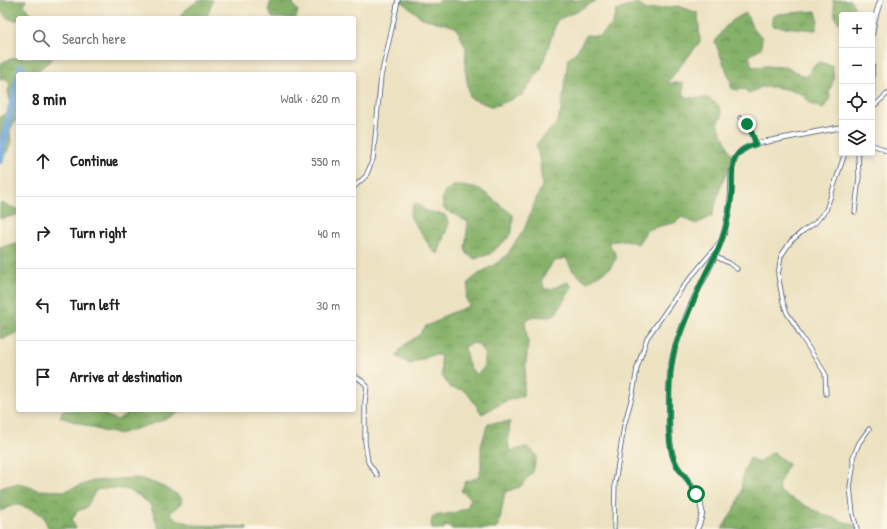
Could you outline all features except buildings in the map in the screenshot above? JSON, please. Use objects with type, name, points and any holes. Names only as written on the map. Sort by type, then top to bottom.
[{"type":"main road","points":[[875,16],[881,0]]},
{"type":"main road","points":[[697,529],[702,512],[700,502],[672,455],[670,440],[669,393],[671,368],[682,327],[722,240],[732,193],[732,165],[737,154],[743,149],[756,144],[839,128]]},
{"type":"street","points":[[356,185],[366,176],[374,159],[381,76],[398,0]]},
{"type":"street","points":[[875,105],[887,94]]},
{"type":"street","points":[[740,118],[747,124],[756,144]]},
{"type":"street","points":[[875,147],[881,148],[887,152]]},
{"type":"street","points":[[826,394],[825,373],[787,313],[783,302],[778,275],[781,256],[791,241],[815,223],[826,210],[844,156]]},
{"type":"street","points":[[854,212],[859,177],[858,156]]},
{"type":"street","points":[[614,529],[614,483],[624,426],[633,393],[637,368],[647,338],[682,288],[722,240]]},
{"type":"street","points":[[714,256],[729,263],[736,269]]},
{"type":"street","points":[[356,377],[367,386],[365,402],[365,442],[368,462],[377,475]]},
{"type":"street","points":[[857,529],[853,514],[850,486],[853,457],[859,443],[868,429]]},
{"type":"green space","points":[[0,0],[26,0],[24,5],[36,16],[16,16],[16,20],[10,19],[6,17],[0,8]]},
{"type":"green space","points":[[198,0],[213,0],[207,16],[181,16],[185,10]]},
{"type":"green space","points":[[272,0],[294,0],[293,4],[298,11],[297,16],[271,16],[269,5]]},
{"type":"green space","points":[[400,0],[434,3],[440,0],[597,0],[557,20],[541,69],[522,95],[493,107],[470,98],[465,70],[466,48],[456,27],[422,18]]},
{"type":"green space","points":[[833,0],[850,0],[854,6],[854,12],[839,12],[839,22],[835,16]]},
{"type":"green space","points":[[637,3],[646,10],[678,6],[698,13],[700,42],[667,83],[683,83],[683,94],[689,98],[708,98],[719,106],[722,117],[717,123],[734,160],[722,182],[712,216],[696,224],[682,217],[674,223],[647,230],[638,244],[625,240],[608,242],[617,257],[610,268],[587,282],[573,271],[566,258],[553,262],[542,279],[544,289],[551,289],[568,282],[572,287],[556,313],[548,317],[533,316],[525,322],[528,343],[523,396],[506,401],[482,414],[471,398],[463,390],[451,388],[442,376],[440,355],[433,355],[410,364],[396,356],[403,346],[419,335],[426,326],[438,321],[444,316],[469,306],[466,298],[469,282],[481,272],[494,265],[507,255],[525,228],[542,186],[540,162],[536,144],[556,124],[561,111],[568,59],[577,51],[586,35],[599,36],[612,25],[616,11]],"holes":[[[471,343],[478,344],[485,355],[483,369],[476,375],[468,362],[465,347]]]},
{"type":"green space","points":[[816,11],[818,19],[816,30],[772,26],[772,17],[778,14]]},
{"type":"green space","points":[[746,13],[754,31],[762,37],[761,48],[749,56],[752,67],[785,67],[807,77],[813,66],[820,62],[832,66],[834,79],[829,91],[830,98],[823,109],[810,103],[803,95],[795,91],[775,87],[761,87],[749,94],[745,89],[737,90],[731,88],[731,82],[715,42],[728,24]]},
{"type":"green space","points":[[16,58],[16,60],[51,60],[36,72],[16,72],[16,120],[10,130],[11,145],[4,156],[0,157],[0,118],[9,112],[11,106],[8,91],[10,84],[6,79],[0,80],[0,64]]},
{"type":"green space","points":[[456,185],[480,189],[513,215],[512,231],[508,238],[490,254],[475,259],[468,255],[465,249],[468,222],[444,209],[442,200],[445,191]]},
{"type":"green space","points":[[0,203],[16,208],[16,215],[0,219]]},
{"type":"green space","points":[[417,203],[426,211],[445,215],[449,224],[438,254],[433,251],[411,218],[410,214],[413,205]]},
{"type":"green space","points":[[16,243],[16,333],[5,338],[0,338],[0,248]]},
{"type":"green space","points":[[62,412],[99,412],[117,420],[130,412],[180,412],[164,420],[120,434],[102,431],[60,417]]},
{"type":"green space","points":[[510,422],[508,442],[510,451],[527,447],[537,455],[533,472],[520,487],[505,492],[499,524],[496,529],[452,529],[444,526],[444,529],[432,529],[431,523],[433,516],[453,513],[467,508],[471,498],[461,491],[465,482],[478,477],[481,468],[481,446],[488,423]]},
{"type":"green space","points":[[773,452],[788,464],[778,486],[781,493],[822,514],[854,525],[858,529],[805,529],[779,527],[773,529],[722,529],[737,504],[741,492],[743,474],[750,458],[758,463]]},
{"type":"green space","points":[[138,478],[161,486],[182,498],[181,503],[170,513],[176,519],[195,525],[247,527],[247,529],[159,529],[150,504],[138,495],[126,489],[110,488],[96,490],[86,508],[77,511],[72,520],[76,529],[49,529],[43,516],[34,510],[15,504],[0,511],[0,488],[18,483],[38,490],[65,491],[93,481]]},
{"type":"waterway","points":[[20,72],[21,67]]},
{"type":"waterway","points":[[0,160],[16,89]]},
{"type":"route","points":[[696,494],[676,464],[672,455],[669,421],[671,368],[682,327],[722,240],[732,193],[732,165],[737,154],[743,149],[756,144],[747,124]]}]
